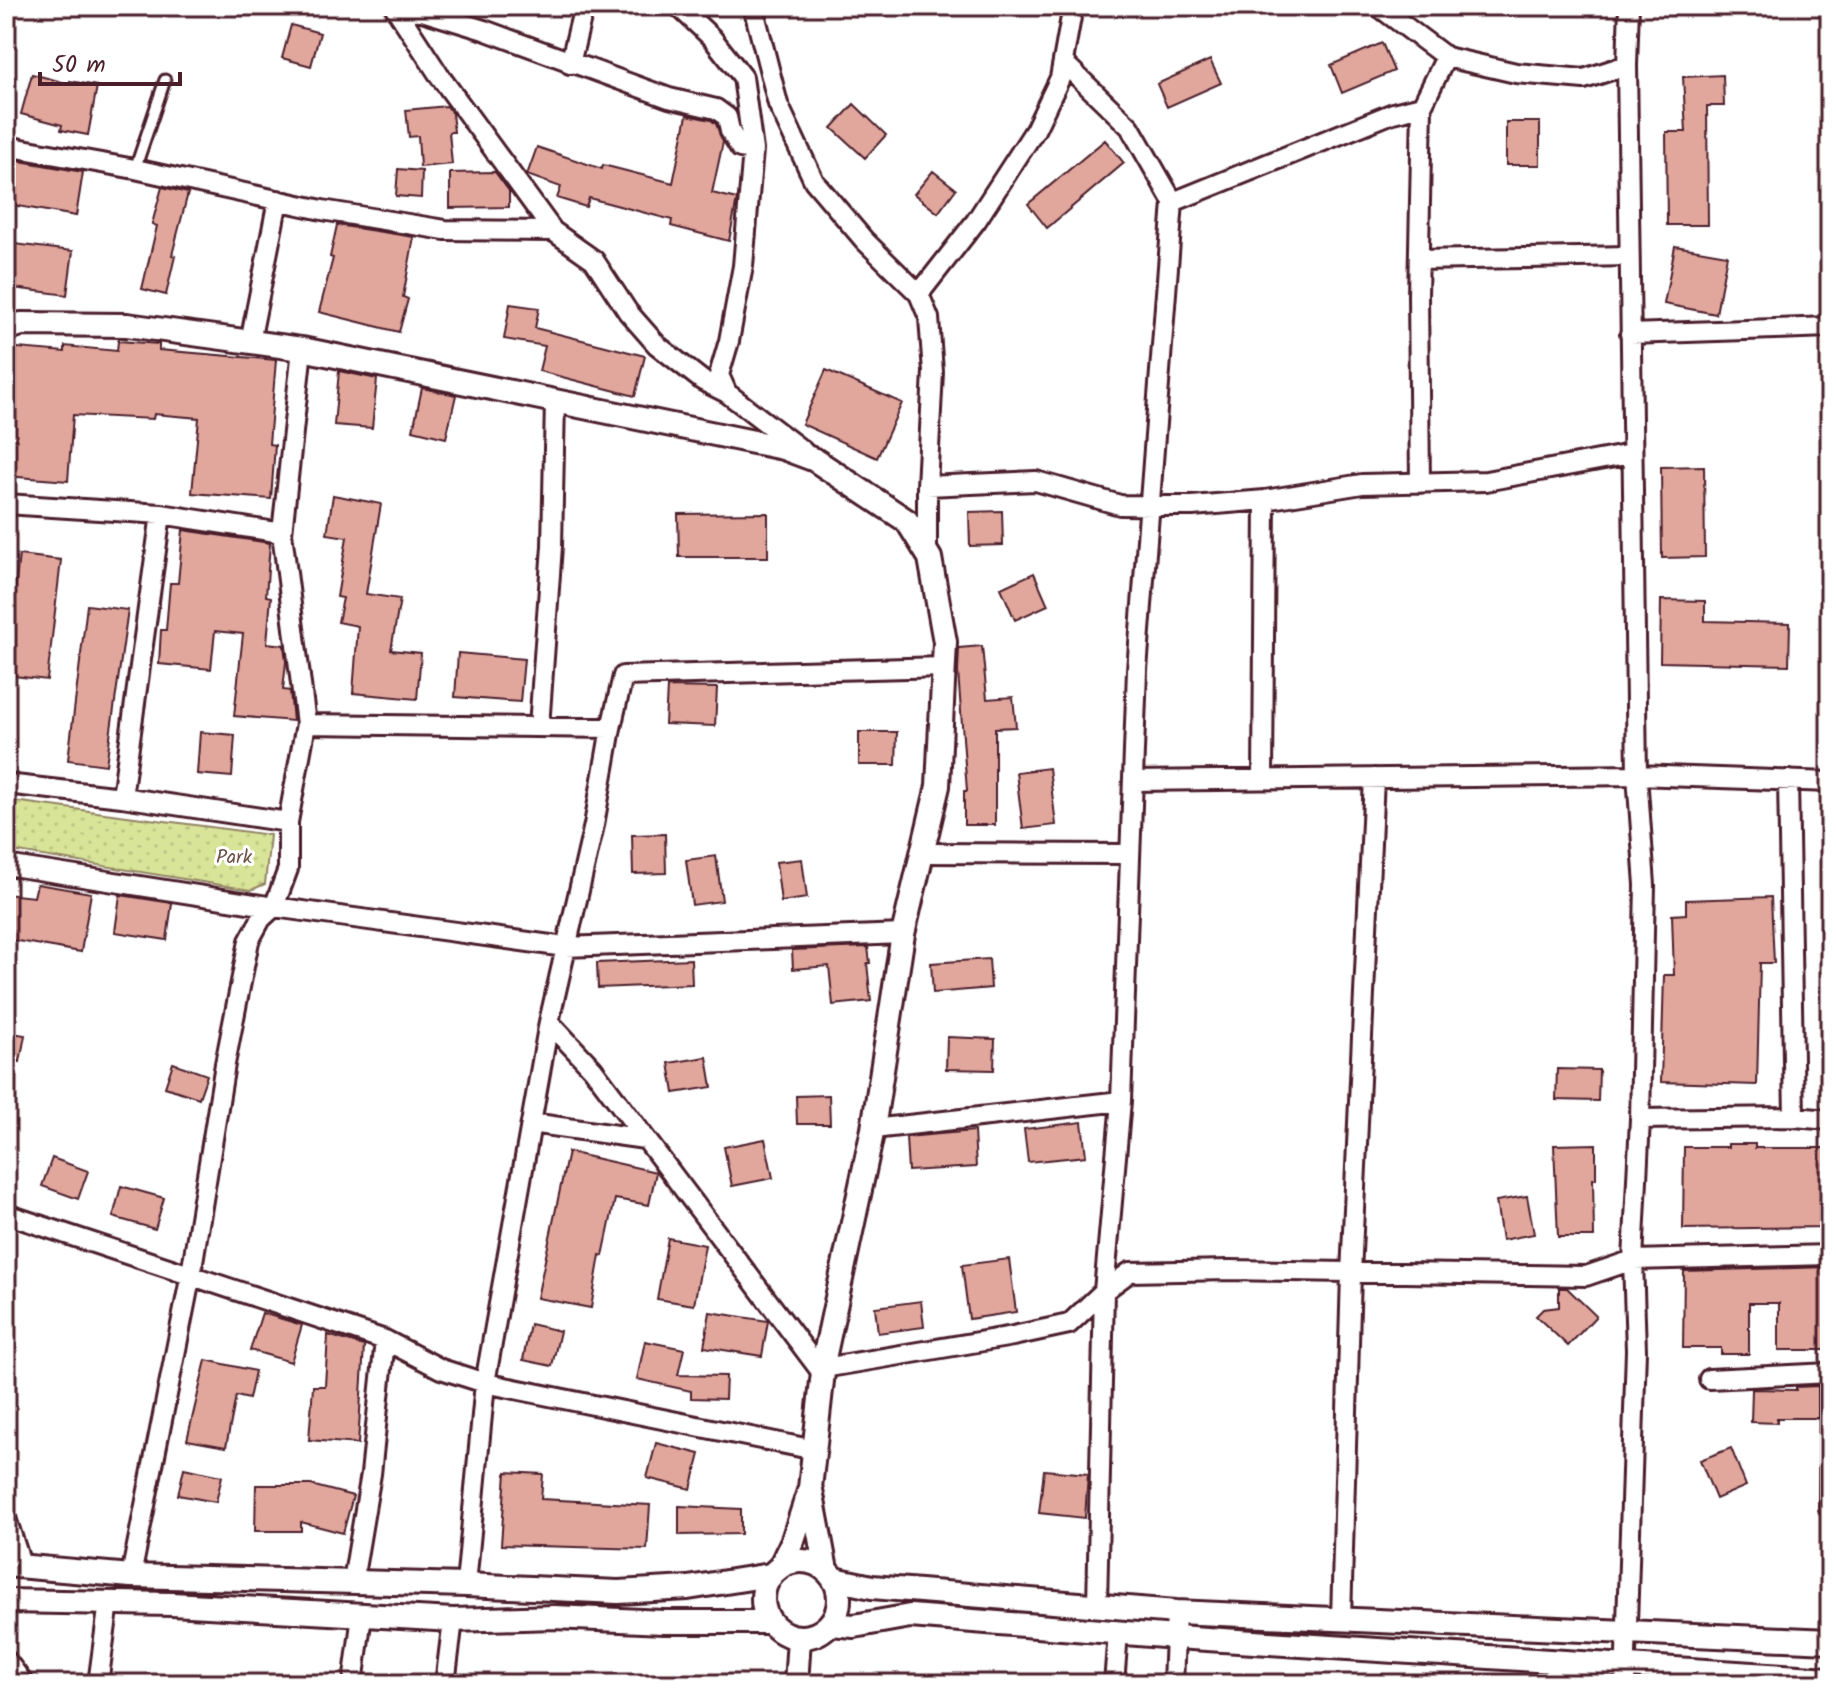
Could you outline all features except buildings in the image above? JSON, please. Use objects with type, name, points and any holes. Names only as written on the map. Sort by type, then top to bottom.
[{"type":"street","points":[[570,64],[584,6]]},
{"type":"street","points":[[678,6],[712,38],[743,77],[753,150],[743,266],[729,341],[719,375],[727,393]]},
{"type":"street","points":[[753,6],[778,104],[814,181],[864,240],[919,294],[929,318],[933,372],[927,552]]},
{"type":"street","points":[[919,294],[976,221],[1035,130],[1060,78],[1073,6]]},
{"type":"street","points":[[1378,6],[1446,57],[1516,73],[1584,79],[1627,65]]},
{"type":"street","points":[[1626,1675],[1636,1350],[1633,1260],[1640,1119],[1645,885],[1637,775],[1631,454],[1629,6]]},
{"type":"street","points":[[396,8],[422,11],[484,30],[669,98],[716,109],[727,117],[730,131],[740,148],[753,150]]},
{"type":"street","points":[[396,8],[439,75],[553,231],[594,260],[628,312],[657,345],[694,375],[727,393],[815,460],[907,521],[930,558],[945,642],[938,786],[903,934],[873,1129],[823,1371],[810,1488],[793,1540],[762,1598],[769,1622],[778,1631],[799,1638],[821,1632],[830,1624],[839,1602],[810,1488]]},
{"type":"street","points":[[1420,483],[1422,106],[1446,57]]},
{"type":"street","points":[[1063,62],[1130,127],[1173,202],[1137,670],[1121,1101],[1104,1291],[1097,1605]]},
{"type":"street","points":[[1173,202],[1393,113],[1422,106]]},
{"type":"street","points":[[6,146],[445,230],[553,231]]},
{"type":"street","points":[[250,342],[278,200]]},
{"type":"street","points":[[1419,260],[1629,256]]},
{"type":"street","points":[[6,329],[21,324],[127,325],[302,349],[783,448],[815,460]]},
{"type":"street","points":[[1630,334],[1830,327]]},
{"type":"street","points":[[131,1576],[191,1274],[225,1064],[249,941],[261,919],[274,907],[288,869],[288,822],[306,724],[282,533],[302,349]]},
{"type":"street","points":[[539,727],[552,546],[555,401]]},
{"type":"street","points":[[927,486],[1036,481],[1120,505],[1192,506],[1265,500],[1362,484],[1486,481],[1631,454]]},
{"type":"street","points":[[1263,779],[1265,500]]},
{"type":"street","points":[[6,504],[161,514],[282,533]]},
{"type":"street","points":[[122,797],[161,514]]},
{"type":"street","points":[[466,1585],[485,1383],[549,1022],[594,825],[623,676],[944,667]]},
{"type":"street","points":[[306,724],[611,728]]},
{"type":"street","points":[[1133,781],[1637,775],[1830,782]]},
{"type":"street","points":[[1341,1619],[1351,1274],[1374,778]]},
{"type":"street","points":[[1788,780],[1794,1117]]},
{"type":"street","points":[[6,784],[122,797],[288,822]]},
{"type":"street","points":[[922,853],[1130,854]]},
{"type":"street","points":[[6,865],[274,907],[565,947],[903,934]]},
{"type":"street","points":[[549,1022],[593,1069],[823,1371]]},
{"type":"street","points":[[873,1129],[1121,1101]]},
{"type":"street","points":[[1640,1119],[1794,1117],[1830,1120]]},
{"type":"street","points":[[531,1123],[645,1139]]},
{"type":"street","points":[[6,1214],[385,1340],[441,1369],[485,1383],[815,1450]]},
{"type":"street","points":[[823,1371],[1069,1324],[1104,1291],[1130,1272],[1229,1270],[1586,1276],[1633,1260],[1830,1255]]},
{"type":"street","points":[[353,1581],[371,1474],[385,1340]]},
{"type":"street","points":[[1709,1379],[1830,1373],[1829,1508]]},
{"type":"street","points":[[6,1518],[14,1566],[131,1576],[618,1592],[688,1588],[775,1571],[791,1562],[803,1561],[815,1563],[830,1574],[872,1587],[1176,1612],[1830,1641]]},
{"type":"street","points":[[6,1601],[109,1602],[453,1620],[554,1617],[664,1622],[769,1622]]},
{"type":"street","points":[[98,1684],[109,1602]]},
{"type":"street","points":[[1173,1684],[1176,1612]]},
{"type":"street","points":[[353,1684],[362,1615]]},
{"type":"street","points":[[830,1624],[854,1626],[910,1616],[1626,1675],[1830,1679]]},
{"type":"street","points":[[445,1684],[453,1620]]},
{"type":"street","points":[[1114,1684],[1118,1632]]},
{"type":"street","points":[[796,1684],[799,1638]]},
{"type":"street","points":[[6,1660],[24,1684]]},
{"type":"lane","points":[[135,169],[165,80]]},
{"type":"green space","name":"Park","points":[[6,800],[270,835],[265,884],[251,890],[6,850]]}]
